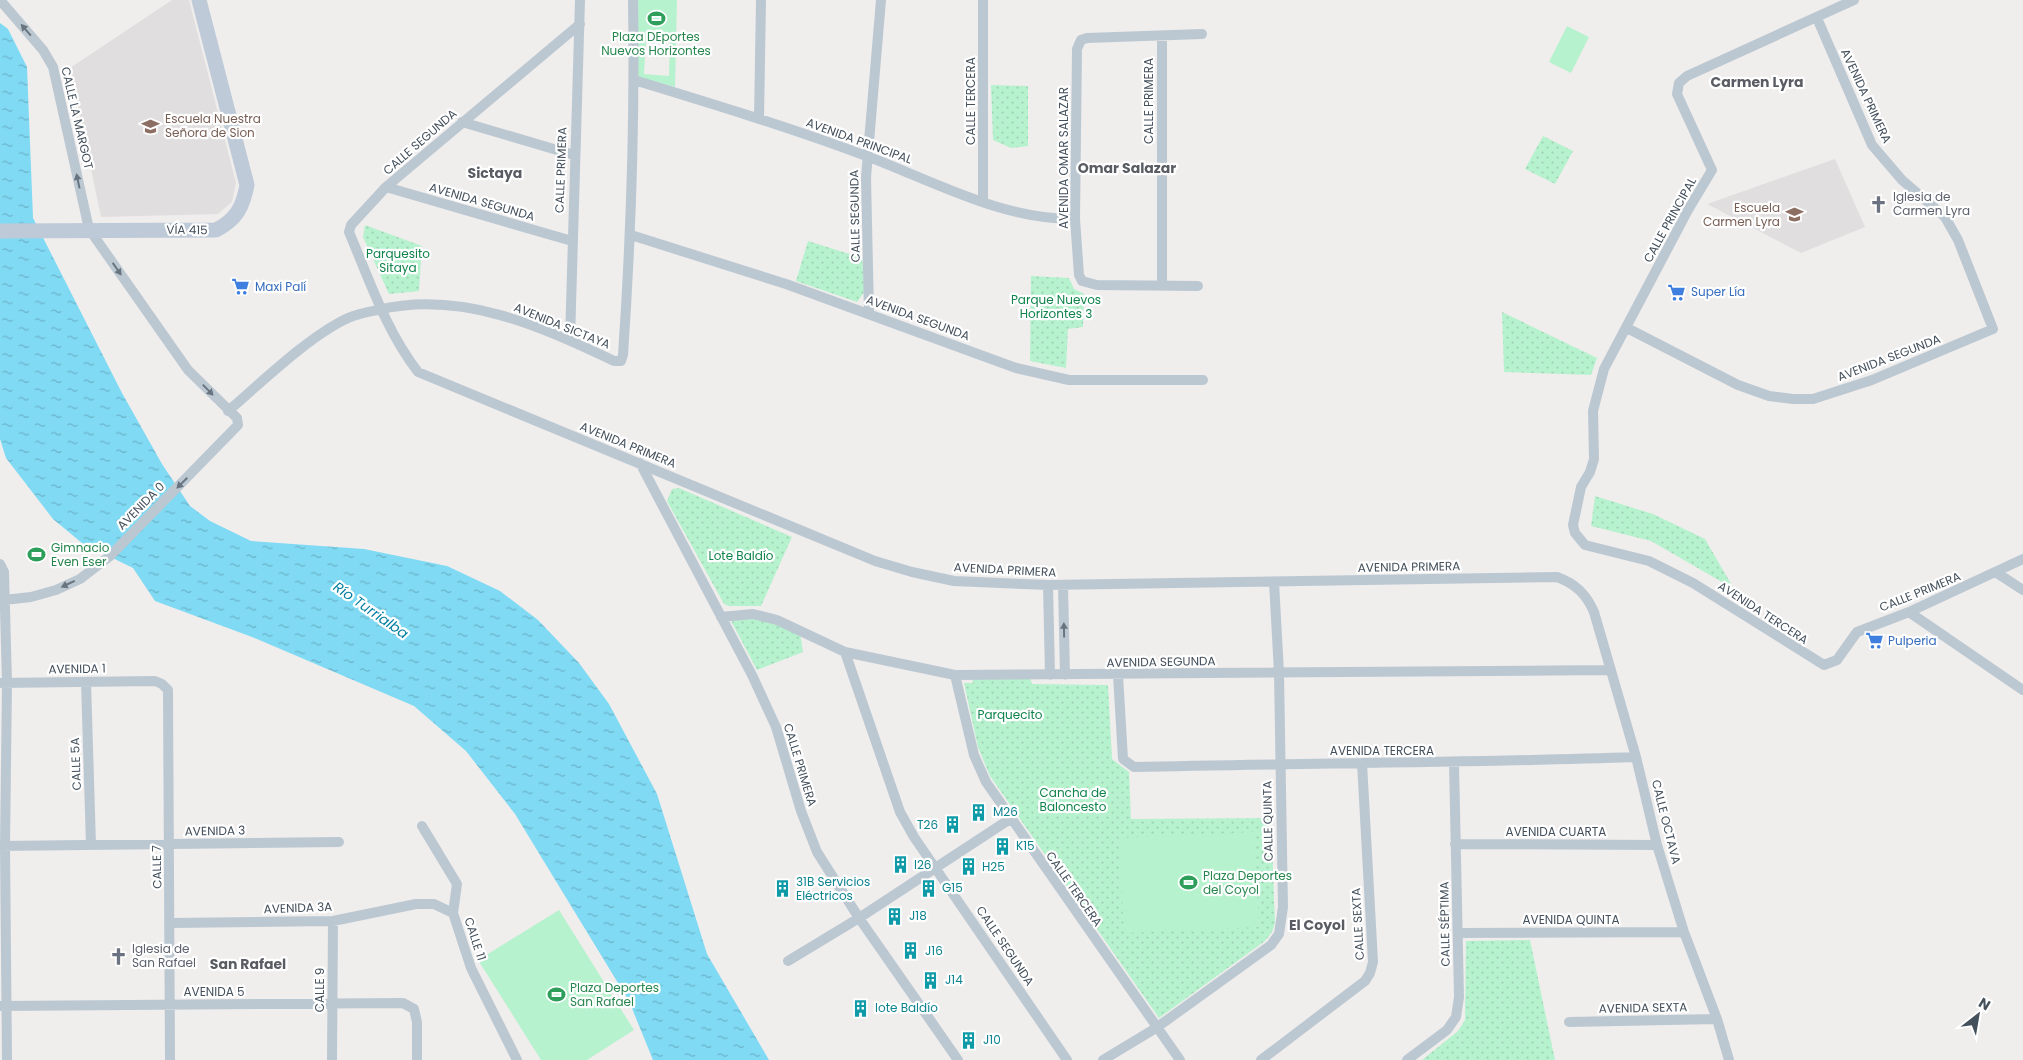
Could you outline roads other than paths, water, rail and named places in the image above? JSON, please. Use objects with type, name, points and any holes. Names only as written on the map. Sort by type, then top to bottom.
[{"type":"street","name":"CALLE LA MARGOT","points":[[0,0],[44,50],[53,67],[89,229]]},
{"type":"street","name":"VÍA 415","points":[[0,231],[89,229],[216,230],[228,224],[244,201],[247,185],[199,0]]},
{"type":"street","name":"CALLE PRIMERA","points":[[570,340],[580,0]]},
{"type":"street","name":"AVENIDA SICTAYA","points":[[228,411],[321,334],[349,317],[415,303],[446,304],[481,310],[528,323],[614,361],[620,360],[624,355],[631,235],[634,80],[633,0]]},
{"type":"street","points":[[759,119],[761,0]]},
{"type":"street","name":"CALLE SEGUNDA","points":[[869,313],[866,177],[881,0]]},
{"type":"street","name":"CALLE TERCERA","points":[[983,0],[983,202]]},
{"type":"street","name":"CALLE PRINCIPAL","points":[[1573,525],[1582,487],[1594,459],[1593,411],[1600,379],[1688,210],[1712,170],[1677,94],[1679,83],[1687,76],[1854,0]]},
{"type":"street","name":"AVENIDA PRIMERA","points":[[1817,18],[1872,145],[1902,180],[1945,217],[1958,240],[1994,329]]},
{"type":"street","name":"CALLE SEGUNDA","points":[[382,309],[348,232],[350,225],[386,187],[580,24]]},
{"type":"street","name":"AVENIDA OMAR SALAZAR","points":[[1198,286],[1096,285],[1082,281],[1079,275],[1075,218],[1078,44],[1087,38],[1162,37],[1202,34]]},
{"type":"street","name":"CALLE PRIMERA","points":[[1162,37],[1162,285]]},
{"type":"street","name":"AVENIDA PRINCIPAL","points":[[634,80],[759,119],[868,156],[983,202],[1033,216],[1075,218]]},
{"type":"street","points":[[462,122],[574,155]]},
{"type":"street","name":"AVENIDA SEGUNDA","points":[[386,187],[572,241]]},
{"type":"street","points":[[89,229],[188,370],[228,411]]},
{"type":"street","name":"AVENIDA SEGUNDA","points":[[631,235],[869,313],[1016,368],[1069,380],[1203,380]]},
{"type":"street","name":"AVENIDA PRIMERA","points":[[382,309],[408,360],[418,372],[875,561],[912,572],[954,581],[1048,585],[1556,577],[1569,582],[1580,590]]},
{"type":"street","name":"AVENIDA SEGUNDA","points":[[1627,328],[1738,385],[1769,396],[1793,399],[1813,399],[1872,380],[1994,329]]},
{"type":"street","name":"AVENIDA 0","points":[[4,600],[31,597],[56,590],[80,579],[110,556],[238,425],[237,418],[228,411]]},
{"type":"street","name":"CALLE PRIMERA","points":[[640,463],[722,617],[776,727],[801,811],[817,852],[859,918],[958,1060]]},
{"type":"street","name":"AVENIDA TERCERA","points":[[1573,525],[1575,533],[1585,545],[1649,561],[1693,583],[1824,665],[1837,660]]},
{"type":"street","name":"CALLE PRIMERA","points":[[1837,660],[1856,632],[1910,612],[1997,573],[2023,559]]},
{"type":"street","points":[[0,564],[4,572],[2,846],[3,1006],[7,1060]]},
{"type":"street","points":[[1997,573],[2023,590]]},
{"type":"street","name":"CALLE QUINTA","points":[[1156,1028],[1271,946],[1280,934],[1283,907],[1279,673],[1274,582]]},
{"type":"street","points":[[1048,585],[1050,675]]},
{"type":"street","points":[[1063,585],[1065,675]]},
{"type":"street","name":"CALLE OCTAVA","points":[[1580,590],[1594,612],[1636,757],[1657,845],[1684,932],[1717,1019],[1729,1060]]},
{"type":"street","points":[[1910,612],[2023,690]]},
{"type":"street","name":"AVENIDA SEGUNDA","points":[[722,617],[753,614],[777,620],[845,652],[955,675],[1611,670]]},
{"type":"street","name":"CALLE SEGUNDA","points":[[845,652],[900,812],[914,837],[1067,1060]]},
{"type":"street","name":"CALLE TERCERA","points":[[955,675],[974,755],[986,782],[1180,1060]]},
{"type":"street","name":"AVENIDA TERCERA","points":[[1118,675],[1123,758],[1127,764],[1134,767],[1280,763],[1454,763],[1636,757]]},
{"type":"street","name":"AVENIDA 1","points":[[3,683],[155,681]]},
{"type":"street","name":"CALLE 7","points":[[155,681],[162,684],[168,690],[170,1060]]},
{"type":"street","name":"CALLE 5A","points":[[86,682],[91,845]]},
{"type":"street","name":"CALLE SEXTA","points":[[1261,1060],[1364,981],[1370,972],[1373,962],[1362,763]]},
{"type":"street","name":"CALLE SÉPTIMA","points":[[1407,1060],[1447,1030],[1456,1017],[1459,997],[1454,763]]},
{"type":"street","points":[[788,961],[859,918],[1010,819]]},
{"type":"street","name":"CALLE 11","points":[[422,826],[456,884],[453,913],[471,968],[518,1060]]},
{"type":"street","name":"AVENIDA 3","points":[[2,846],[339,842]]},
{"type":"street","name":"AVENIDA CUARTA","points":[[1455,844],[1657,845]]},
{"type":"street","name":"AVENIDA 3A","points":[[170,923],[333,920],[416,904],[434,904],[453,913]]},
{"type":"street","name":"CALLE 9","points":[[332,1060],[333,920]]},
{"type":"street","name":"AVENIDA QUINTA","points":[[1458,933],[1684,932]]},
{"type":"street","name":"AVENIDA 5","points":[[3,1006],[403,1004],[414,1009],[417,1022],[417,1060]]},
{"type":"street","name":"AVENIDA SEXTA","points":[[1569,1022],[1717,1019]]},
{"type":"street","points":[[1103,1060],[1156,1028]]},
{"type":"water","name":"Río Turrialba","points":[[0,23],[8,29],[27,67],[33,218],[122,393],[162,464],[190,506],[210,521],[251,541],[364,549],[447,566],[500,591],[538,620],[579,663],[609,704],[657,794],[707,954],[769,1060],[653,1060],[629,1001],[515,814],[466,751],[414,706],[252,637],[155,601],[133,568],[82,543],[53,519],[6,458],[0,439]]},
{"type":"place","name":"Plaza DEportes Nuevos Horizontes","points":[[656,18]]},
{"type":"place","name":"Escuela Nuestra Señora de Sion","points":[[151,126]]},
{"type":"place","name":"Iglesia de Carmen Lyra","points":[[1879,204]]},
{"type":"place","name":"Escuela Carmen Lyra","points":[[1794,215]]},
{"type":"place","name":"Maxi Palí","points":[[241,287]]},
{"type":"place","name":"Super Lía","points":[[1677,292]]},
{"type":"place","name":"Gimnacio Even Eser","points":[[37,555]]},
{"type":"place","name":"Pulperia","points":[[1874,641]]},
{"type":"place","name":"M26","points":[[979,812]]},
{"type":"place","name":"T26","points":[[952,825]]},
{"type":"place","name":"K15","points":[[1002,846]]},
{"type":"place","name":"I26","points":[[900,865]]},
{"type":"place","name":"H25","points":[[968,867]]},
{"type":"place","name":"Plaza Deportes del Coyol","points":[[1189,883]]},
{"type":"place","name":"G15","points":[[928,888]]},
{"type":"place","name":"31B Servicios Eléctricos","points":[[782,889]]},
{"type":"place","name":"J18","points":[[895,916]]},
{"type":"place","name":"J16","points":[[911,951]]},
{"type":"place","name":"Iglesia de San Rafael","points":[[118,956]]},
{"type":"place","name":"J14","points":[[931,980]]},
{"type":"place","name":"Plaza Deportes San Rafael","points":[[556,995]]},
{"type":"place","name":"lote Baldío","points":[[861,1008]]},
{"type":"place","name":"J10","points":[[969,1040]]},
{"type":"district","name":"Carmen Lyra","points":[[1757,82]]},
{"type":"district","name":"Omar Salazar","points":[[1127,168]]},
{"type":"district","name":"Sictaya","points":[[495,173]]},
{"type":"district","name":"El Coyol","points":[[1317,925]]},
{"type":"district","name":"San Rafael","points":[[248,964]]},
{"type":"park label","name":"Parquesito Sitaya","points":[[398,261]]},
{"type":"park label","name":"Parque Nuevos Horizontes 3","points":[[1056,307]]},
{"type":"park label","name":"Lote Baldío","points":[[741,556]]},
{"type":"park label","name":"Parquecito","points":[[1010,715]]},
{"type":"park label","name":"Cancha de Baloncesto","points":[[1073,800]]}]
